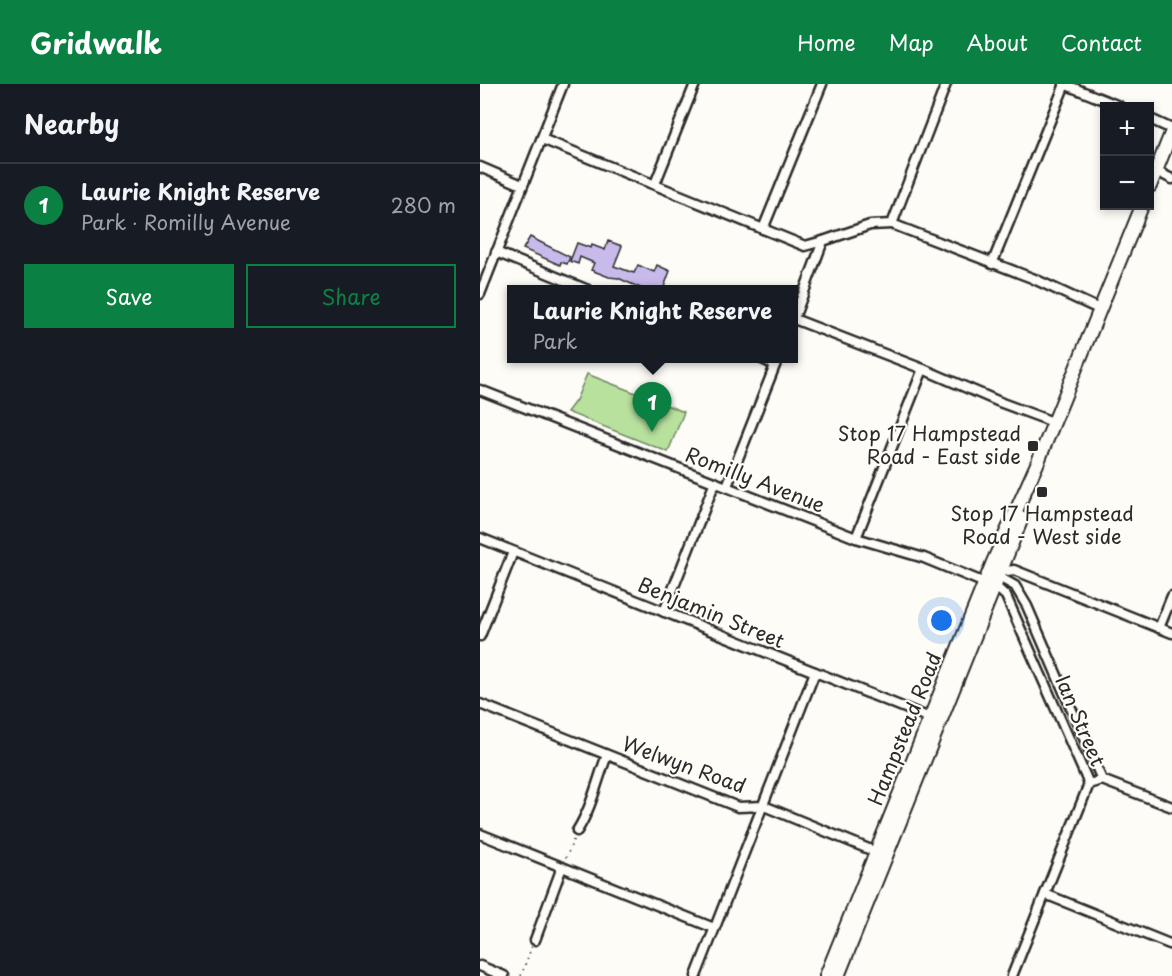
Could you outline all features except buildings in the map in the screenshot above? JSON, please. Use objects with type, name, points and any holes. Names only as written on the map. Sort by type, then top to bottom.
[{"type":"highway","points":[[1154,175],[1172,130]]},
{"type":"highway","name":"Hampstead Road","points":[[838,976],[882,854],[994,576],[1053,422],[1140,210]]},
{"type":"highway","name":"Hampstead Road","points":[[826,976],[882,854]]},
{"type":"street","points":[[480,294],[563,84]]},
{"type":"street","points":[[655,184],[695,84]]},
{"type":"street","points":[[764,230],[822,84]]},
{"type":"street","points":[[892,224],[946,84]]},
{"type":"street","points":[[992,264],[1065,84],[1109,102]]},
{"type":"street","points":[[1154,121],[1172,130]]},
{"type":"street","points":[[542,138],[805,246],[870,225],[892,224],[1032,278],[1100,309]]},
{"type":"street","points":[[480,167],[522,185]]},
{"type":"street","points":[[1156,171],[1172,179]]},
{"type":"street","points":[[798,309],[823,241]]},
{"type":"street","points":[[496,252],[576,285]]},
{"type":"street","points":[[798,322],[1053,422]]},
{"type":"street","points":[[727,486],[776,363]]},
{"type":"street","points":[[856,538],[923,369]]},
{"type":"street","name":"Romilly Avenue","points":[[480,390],[856,538],[994,576]]},
{"type":"street","points":[[664,612],[715,482]]},
{"type":"street","name":"Benjamin Street","points":[[480,538],[935,720]]},
{"type":"street","points":[[480,636],[513,552]]},
{"type":"street","points":[[994,576],[1014,570],[1172,633]]},
{"type":"street","points":[[994,576],[1015,586],[1023,573]]},
{"type":"street","name":"Ian Street","points":[[994,576],[1006,596],[1042,674],[1089,784],[1012,976]]},
{"type":"street","name":"Ian Street","points":[[1015,586],[1027,606],[1102,780]]},
{"type":"street","points":[[1160,628],[1172,596]]},
{"type":"street","points":[[1042,674],[1054,670]]},
{"type":"street","points":[[696,976],[815,672]]},
{"type":"street","name":"Welwyn Road","points":[[480,704],[738,807],[764,806],[882,854]]},
{"type":"street","points":[[577,831],[593,802],[597,781],[607,755]]},
{"type":"street","points":[[1089,784],[1102,780],[1172,807]]},
{"type":"street","points":[[480,834],[714,928]]},
{"type":"street","points":[[535,940],[562,867]]},
{"type":"street","points":[[1045,894],[1172,945]]},
{"type":"street","points":[[480,966],[504,976]]},
{"type":"path","points":[[562,867],[577,831]]},
{"type":"path","points":[[521,976],[535,940]]},
{"type":"green space","points":[[587,374],[684,412],[668,452],[567,412],[576,400]]},
{"type":"place","name":"Laurie Knight Reserve","points":[[652,432]]},
{"type":"place","name":"Stop 17 Hampstead Road - East side","points":[[1033,446]]},
{"type":"place","name":"Stop 17 Hampstead Road - West side","points":[[1042,492]]}]
